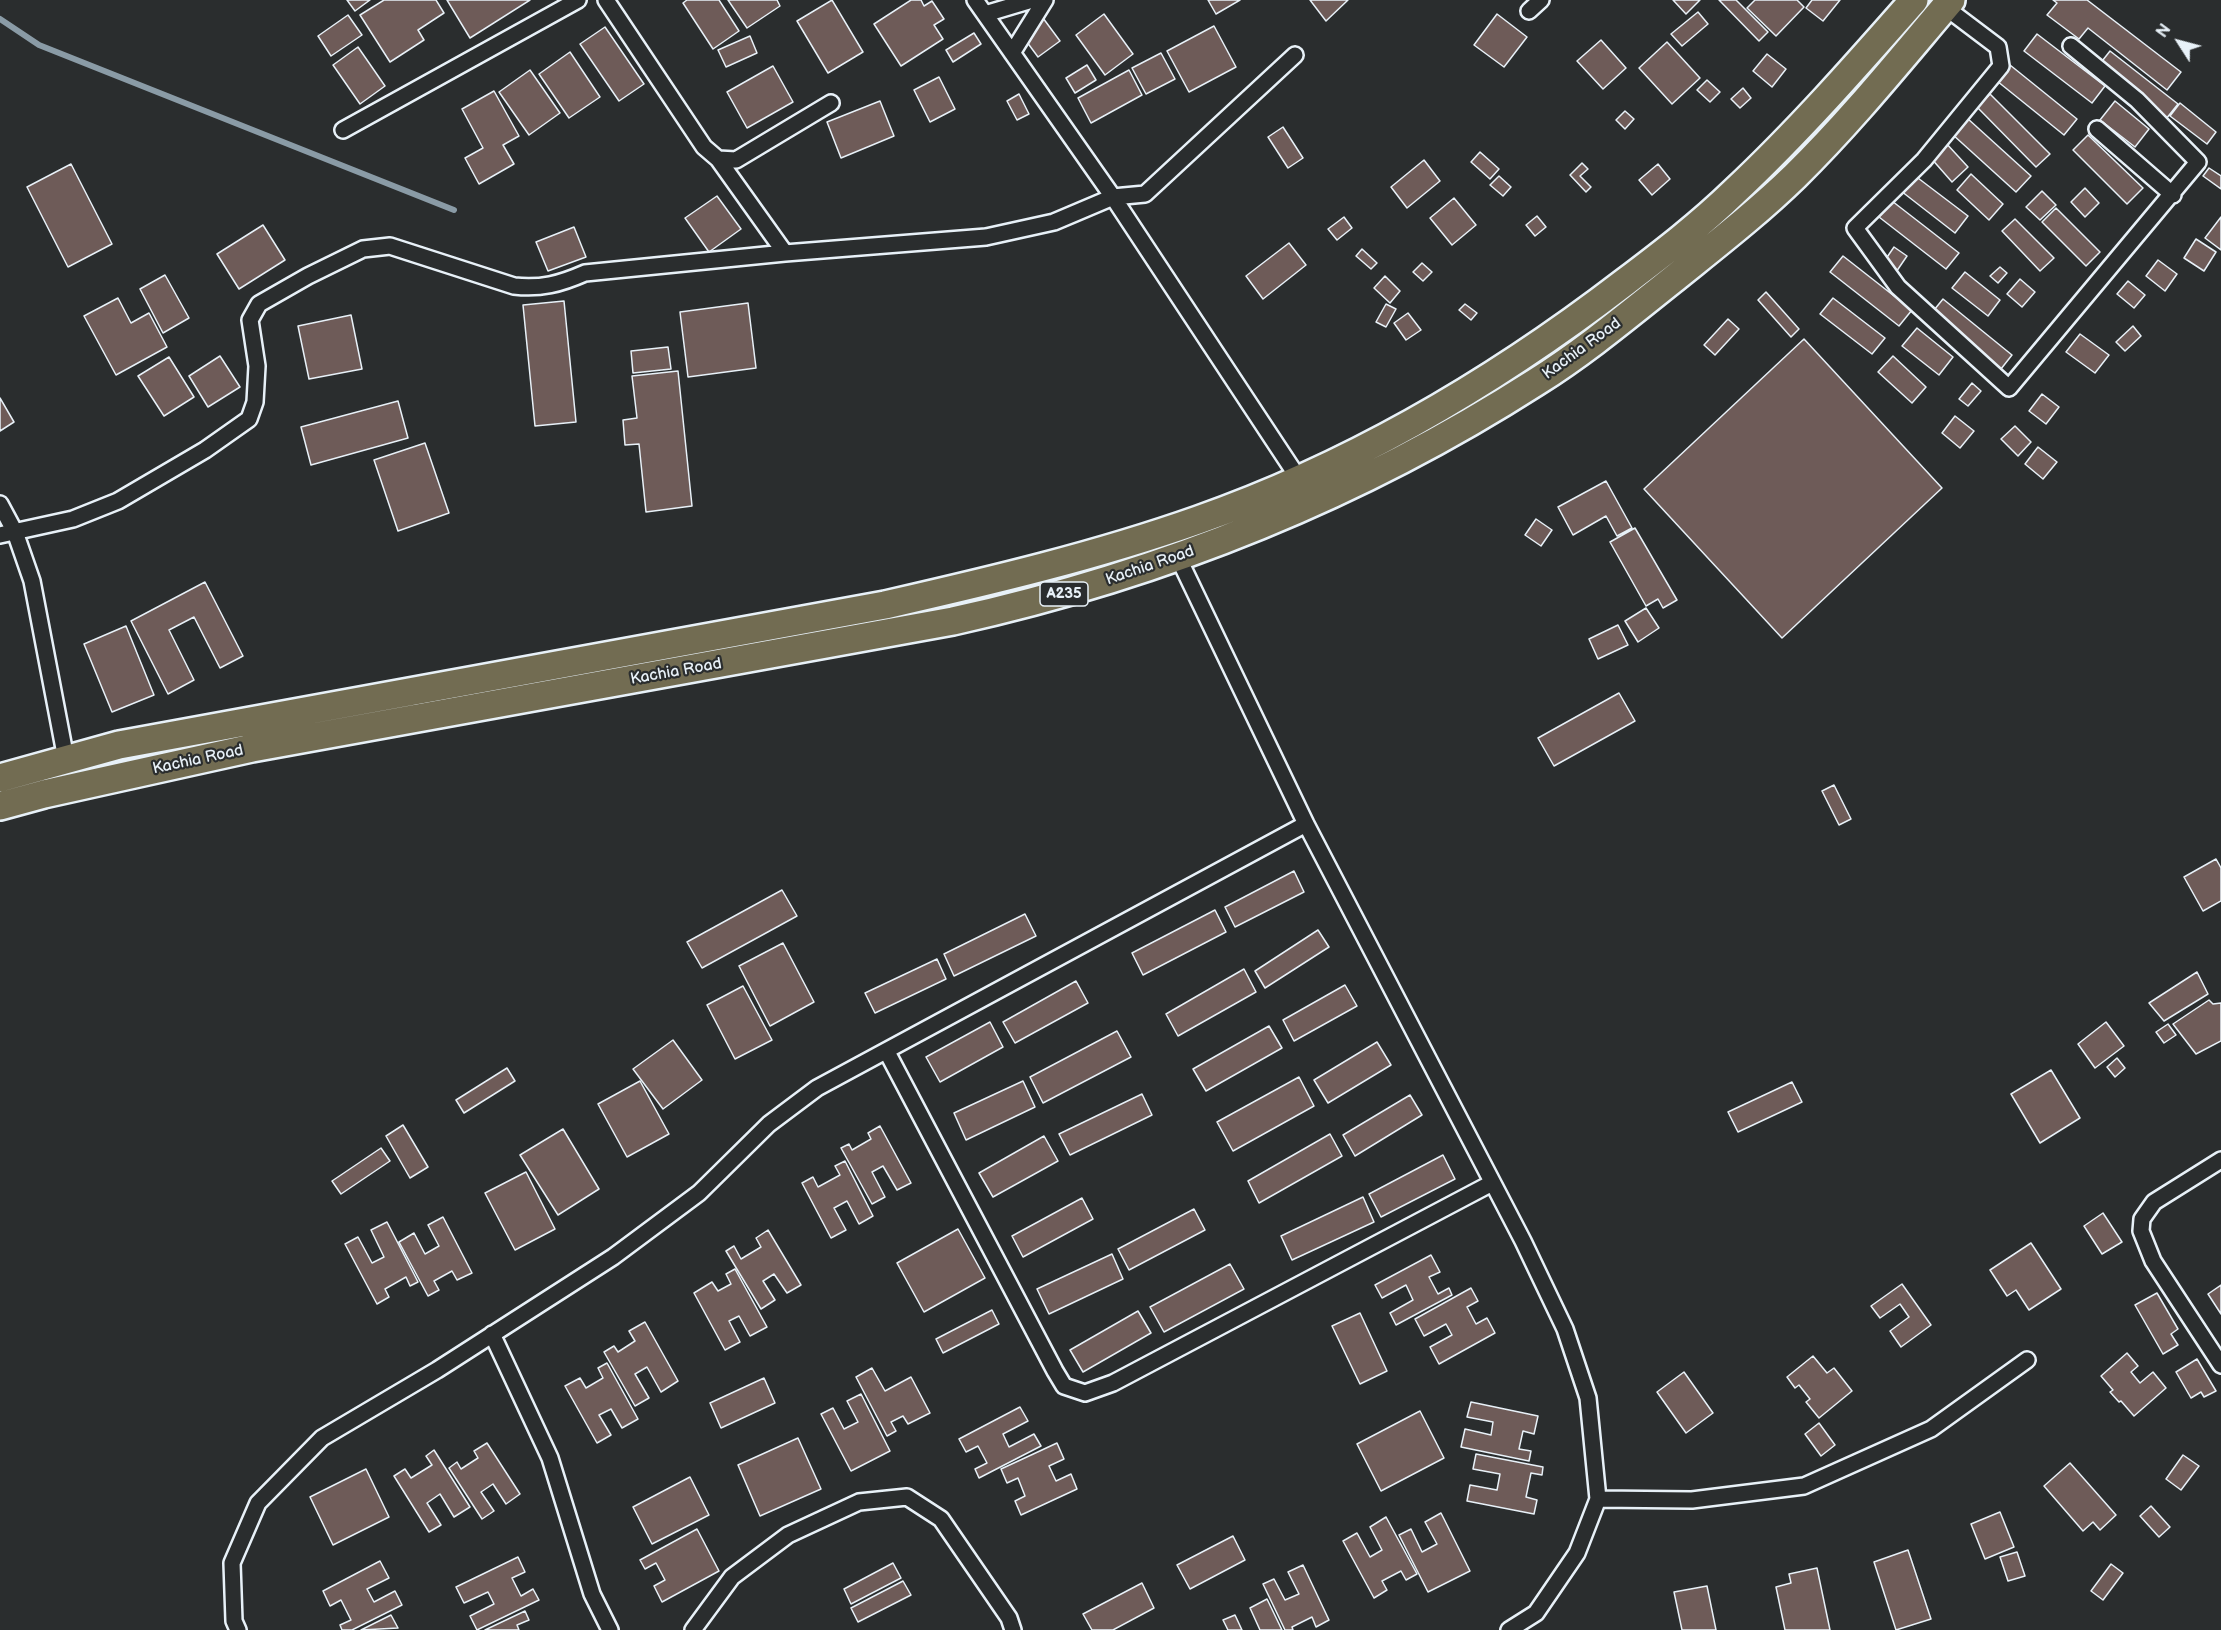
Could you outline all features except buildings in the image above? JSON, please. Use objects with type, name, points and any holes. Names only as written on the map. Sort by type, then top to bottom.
[{"type":"highway","name":"Kachia Road","points":[[0,778],[130,742],[873,607],[978,584],[1056,565],[1178,527],[1299,479],[1335,464],[1391,434],[1535,348],[1665,251],[1733,193],[1784,142],[1840,85],[1914,0]]},
{"type":"highway","name":"Kachia Road","points":[[0,806],[44,794],[252,748],[953,621],[1024,605],[1178,557],[1247,531],[1388,468],[1536,382],[1605,334],[1736,229],[1794,177],[1844,126],[1948,3]]},
{"type":"street","points":[[343,130],[578,0]]},
{"type":"street","points":[[606,0],[704,147],[718,159],[785,253]]},
{"type":"street","points":[[975,0],[1113,197],[1299,479]]},
{"type":"street","points":[[985,15],[1032,0]]},
{"type":"street","points":[[1012,53],[1045,0]]},
{"type":"street","points":[[1528,11],[1541,0]]},
{"type":"street","points":[[1948,3],[1998,47],[2001,66],[1924,160],[1855,228],[1898,286],[2010,388],[2199,162],[2137,100],[2071,46]]},
{"type":"street","points":[[8,533],[74,519],[118,501],[205,450],[249,419],[255,402],[257,366],[250,320],[259,304],[308,276],[363,249],[390,246],[514,286],[533,288],[559,284],[585,273],[785,253],[986,237],[1054,222],[1113,197],[1145,194],[1295,55]]},
{"type":"street","points":[[718,159],[736,160],[831,103]]},
{"type":"street","points":[[2097,129],[2173,195]]},
{"type":"street","points":[[0,504],[8,533],[32,581],[66,759]]},
{"type":"street","points":[[1178,557],[1306,824],[1565,1329],[1588,1398],[1598,1498],[1577,1553],[1536,1613],[1509,1630]]},
{"type":"street","points":[[238,1630],[234,1621],[232,1563],[258,1503],[322,1438],[437,1370],[613,1257],[699,1193],[769,1124],[817,1088],[1306,824]]},
{"type":"street","points":[[887,1052],[1055,1371],[1064,1386],[1085,1393],[1113,1383],[1492,1183]]},
{"type":"street","points":[[2221,1160],[2154,1202],[2142,1219],[2141,1231],[2153,1261],[2221,1365]]},
{"type":"street","points":[[492,1334],[550,1458],[592,1594],[610,1630]]},
{"type":"street","points":[[1598,1498],[1692,1500],[1804,1486],[1931,1429],[2027,1360]]},
{"type":"street","points":[[693,1630],[732,1577],[788,1535],[859,1502],[907,1497],[941,1519],[1009,1618],[1013,1630]]},
{"type":"waterway","points":[[0,19],[39,45],[454,210]]}]
